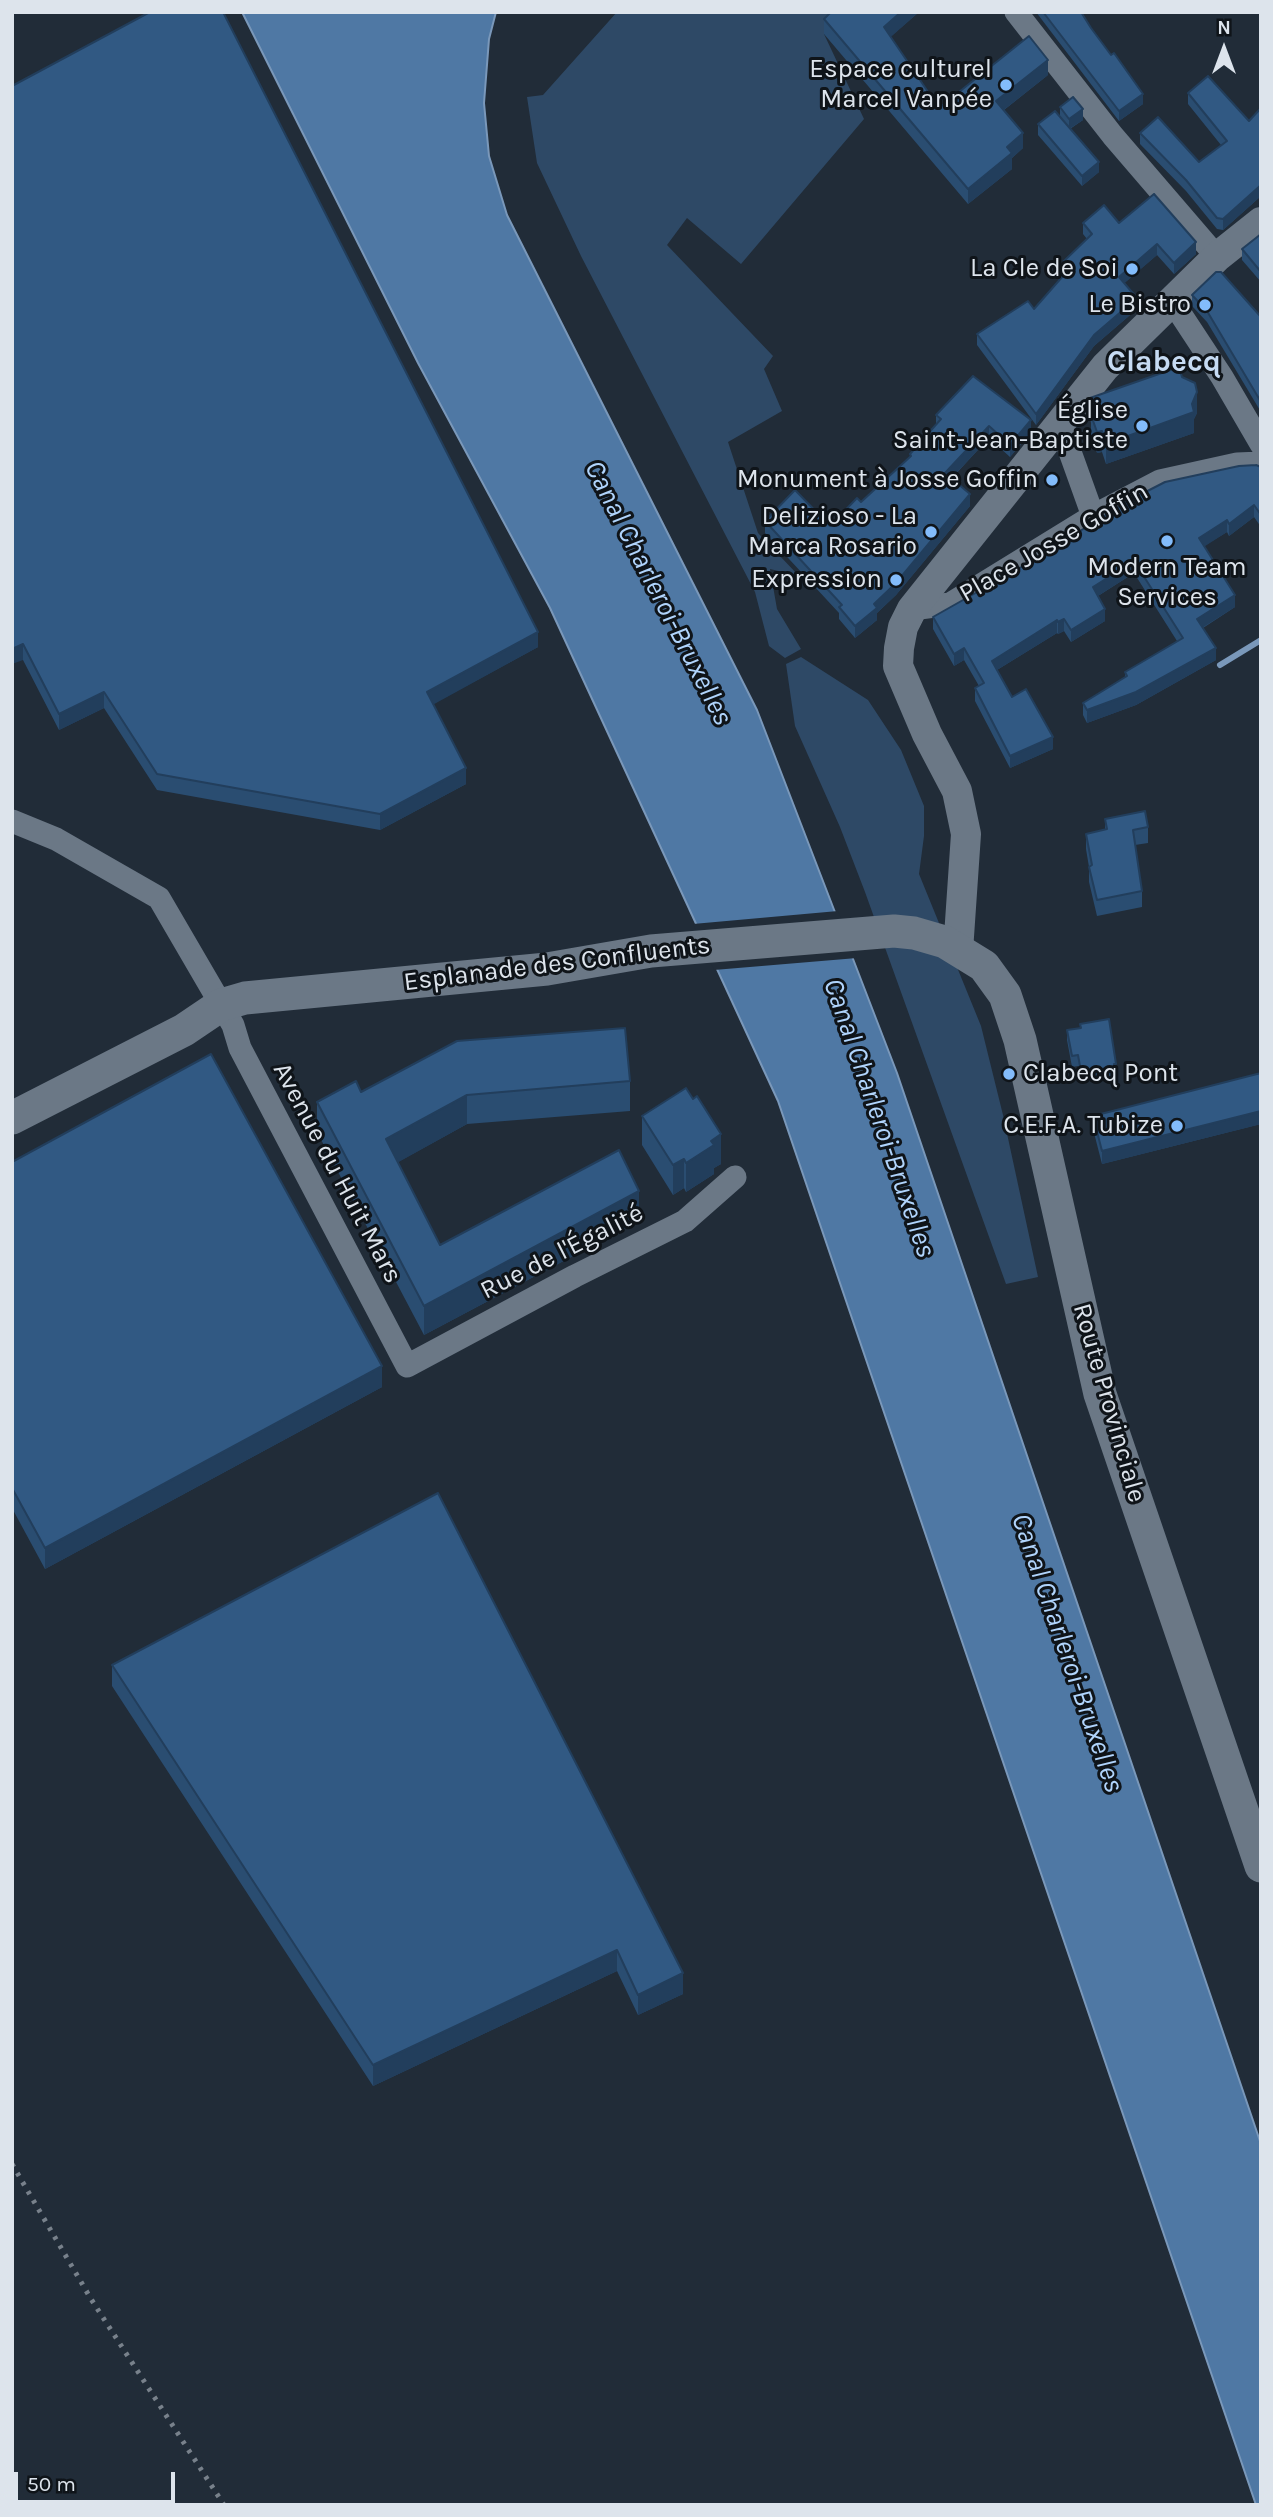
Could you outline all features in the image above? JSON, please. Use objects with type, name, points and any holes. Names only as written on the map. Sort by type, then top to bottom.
[{"type":"main road","name":"Route Provinciale","points":[[894,931],[934,939],[958,951],[984,966],[1005,995],[1020,1040],[1100,1394],[1261,1866]]},
{"type":"main road","name":"Esplanade des Confluents","points":[[221,1005],[245,998],[547,968],[651,951],[894,931]]},
{"type":"main road","points":[[12,1118],[184,1030],[221,1005]]},
{"type":"street","points":[[1016,12],[1113,136],[1217,257]]},
{"type":"street","name":"Place Josse Goffin","points":[[912,608],[1105,367],[1217,257],[1261,222]]},
{"type":"street","points":[[1172,301],[1223,377],[1261,444]]},
{"type":"street","points":[[1060,424],[1093,516]]},
{"type":"street","name":"Place Josse Goffin","points":[[912,608],[950,604],[1093,516],[1160,481],[1237,464],[1261,463]]},
{"type":"street","points":[[912,608],[903,627],[898,666],[927,734],[957,791],[966,834],[958,951]]},
{"type":"street","name":"Avenue du Huit Mars","points":[[12,821],[56,839],[159,898],[233,1025],[240,1048],[407,1366]]},
{"type":"street","name":"Rue de l'Égalité","points":[[407,1366],[551,1288],[685,1221],[736,1177]]},
{"type":"shaded area","points":[[617,12],[849,12],[824,34],[864,119],[741,264],[687,218],[667,245],[773,356],[764,369],[782,411],[728,442],[758,533],[799,576],[770,569],[777,609],[801,649],[785,658],[769,646],[755,592],[581,256],[537,163],[527,97],[543,95]]},
{"type":"shaded area","points":[[801,657],[868,700],[901,750],[924,806],[924,836],[919,874],[981,1026],[1038,1277],[1006,1284],[865,892],[840,827],[795,726],[786,664]]},
{"type":"water","name":"Canal Charleroi-Bruxelles","points":[[242,12],[496,12],[489,39],[484,103],[489,156],[507,215],[757,710],[897,1073],[1261,2144],[1261,2505],[1256,2505],[778,1101],[550,608],[418,363]]},
{"type":"pier","points":[[838,911],[857,958],[714,970],[693,924]]},
{"type":"building","points":[[150,12],[223,12],[538,632],[427,692],[466,768],[380,814],[157,774],[104,692],[59,714],[23,644],[12,649],[12,86]]},
{"type":"building","points":[[831,12],[901,12],[884,27],[939,108],[1029,36],[1048,60],[996,101],[1023,133],[1007,147],[1012,153],[968,189],[824,19]]},
{"type":"building","points":[[1043,12],[1081,12],[1143,94],[1119,111]]},
{"type":"building","points":[[1208,76],[1249,121],[1261,108],[1261,185],[1223,219],[1217,218],[1186,180],[1140,133],[1158,117],[1199,162],[1227,141],[1188,93]]},
{"type":"building","points":[[1073,97],[1083,109],[1069,119],[1060,107]]},
{"type":"building","points":[[1055,111],[1099,162],[1082,176],[1038,124]]},
{"type":"building","points":[[1154,194],[1196,242],[1174,263],[1157,244],[1119,277],[1137,298],[1094,335],[1036,414],[977,334],[1028,301],[1034,309],[1070,268],[1064,261],[1092,234],[1083,223],[1104,205],[1119,223]]},
{"type":"building","points":[[1261,234],[1261,272],[1242,249]]},
{"type":"building","points":[[1216,272],[1221,272],[1261,317],[1261,402],[1207,311],[1192,295]]},
{"type":"building","points":[[1179,367],[1182,377],[1195,383],[1197,392],[1192,404],[1194,412],[1106,444],[1102,431],[1097,432],[1091,415],[1091,410],[1094,409],[1090,398]]},
{"type":"building","points":[[973,376],[1031,420],[1010,445],[989,426],[945,473],[970,494],[896,583],[874,604],[877,608],[855,626],[839,607],[842,605],[765,521],[795,490],[830,526],[857,498],[861,502],[911,456],[941,419],[936,415]]},
{"type":"building","points":[[1239,466],[1261,467],[1261,515],[1254,505],[1229,524],[1227,520],[1199,538],[1235,595],[1197,619],[1216,648],[1136,692],[1087,710],[1083,703],[1127,676],[1125,672],[1183,638],[1134,561],[1093,587],[1105,609],[1071,630],[1064,619],[1058,622],[1057,620],[992,661],[1012,697],[1026,689],[1053,737],[1010,756],[975,688],[984,683],[964,648],[954,654],[933,617],[1032,561],[1128,501],[1165,482]]},
{"type":"building","points":[[1145,811],[1148,827],[1133,830],[1142,891],[1097,900],[1089,867],[1092,865],[1086,834],[1107,829],[1105,819]]},
{"type":"building","points":[[1109,1019],[1116,1064],[1114,1067],[1081,1072],[1078,1055],[1072,1056],[1067,1030],[1081,1028],[1080,1024]]},
{"type":"building","points":[[625,1028],[630,1081],[467,1095],[386,1139],[440,1245],[619,1150],[639,1191],[424,1306],[317,1102],[356,1081],[361,1092],[457,1041]]},
{"type":"building","points":[[211,1054],[382,1366],[45,1548],[12,1488],[12,1162]]},
{"type":"building","name":"C.E.F.A. Tubize","points":[[1261,1073],[1261,1111],[1102,1151],[1093,1116]]},
{"type":"building","points":[[686,1088],[693,1099],[697,1096],[721,1134],[711,1141],[714,1145],[686,1163],[684,1159],[673,1165],[642,1116]]},
{"type":"building","points":[[438,1493],[683,1973],[638,1995],[617,1950],[373,2065],[112,1665]]},
{"type":"waterway","points":[[1220,665],[1261,640]]},
{"type":"railway","points":[[12,2164],[91,2299],[224,2505]]},
{"type":"place","name":"Espace culturel Marcel Vanpée","points":[[1006,85]]},
{"type":"place","name":"La Cle de Soi","points":[[1132,269]]},
{"type":"place","name":"Le Bistro","points":[[1205,305]]},
{"type":"place","name":"Église Saint-Jean-Baptiste","points":[[1142,426]]},
{"type":"place","name":"Monument à Josse Goffin","points":[[1052,480]]},
{"type":"place","name":"Delizioso - La Marca Rosario","points":[[931,532]]},
{"type":"place","name":"Modern Team Services","points":[[1167,541]]},
{"type":"place","name":"Expression","points":[[896,580]]},
{"type":"place","name":"Clabecq Pont","points":[[1009,1074]]},
{"type":"place","name":"C.E.F.A. Tubize","points":[[1177,1126]]},
{"type":"district","name":"Clabecq","points":[[1164,362]]}]
